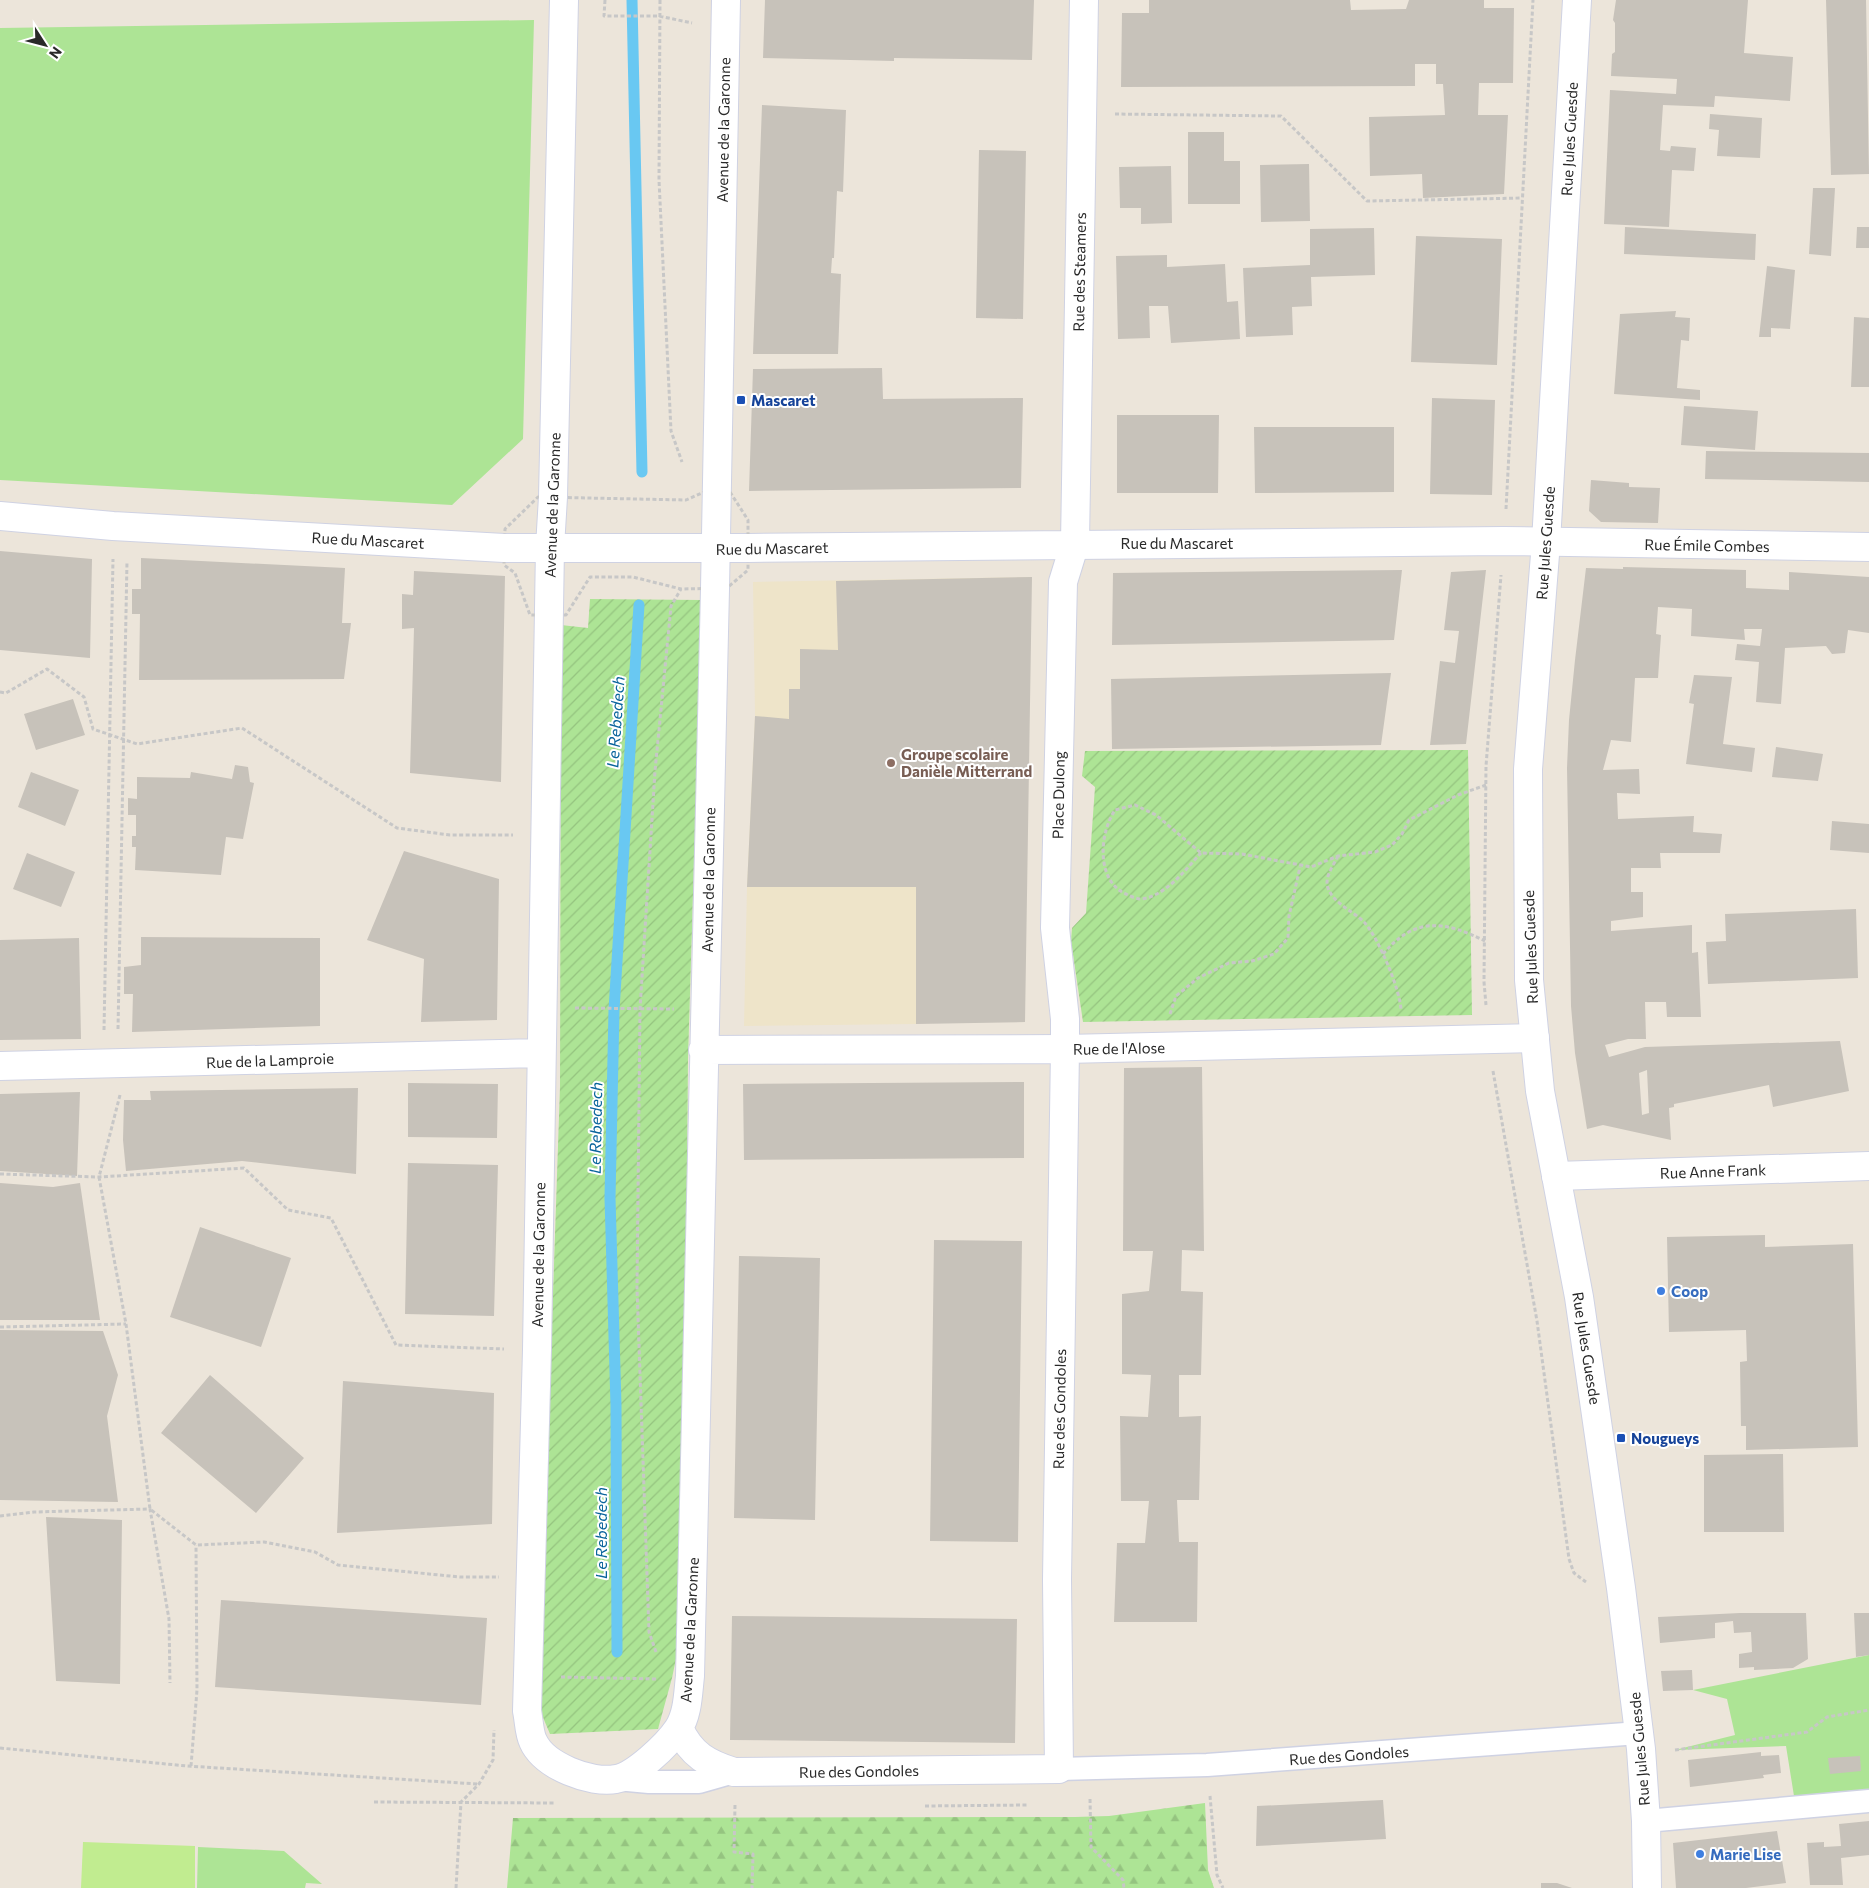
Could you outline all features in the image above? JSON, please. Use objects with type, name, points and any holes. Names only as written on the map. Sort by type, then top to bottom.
[{"type":"street","name":"Avenue de la Garonne","points":[[564,0],[553,497],[550,547],[547,833],[541,1053],[537,1360],[527,1711],[533,1741],[544,1755],[565,1770],[590,1778],[617,1779],[636,1769],[650,1758],[679,1728],[686,1705],[690,1676],[716,548],[726,0]]},
{"type":"street","name":"Rue des Steamers","points":[[1075,543],[1084,0]]},
{"type":"street","name":"Rue Jules Guesde","points":[[1577,0],[1546,542],[1528,769],[1529,980],[1540,1091],[1579,1297],[1602,1449],[1640,1734],[1646,1821],[1647,1888]]},
{"type":"street","name":"Rue du Mascaret","points":[[0,516],[120,526],[504,548],[716,548],[1075,543],[1546,542]]},
{"type":"street","name":"Rue Émile Combes","points":[[1546,542],[1869,547]]},
{"type":"street","name":"Place Dulong","points":[[1065,1049],[1065,1019],[1055,928],[1063,582],[1075,543]]},
{"type":"street","name":"Rue de l'Alose","points":[[703,1050],[1065,1049],[1535,1038]]},
{"type":"street","name":"Rue des Gondoles","points":[[679,1728],[685,1742],[710,1764],[734,1772],[1059,1769],[1057,1580],[1065,1049]]},
{"type":"street","name":"Rue de la Lamproie","points":[[0,1066],[541,1053]]},
{"type":"street","name":"Rue Anne Frank","points":[[1556,1176],[1869,1166]]},
{"type":"lane","name":"Rue des Gondoles","points":[[1059,1769],[1207,1765],[1640,1734]]},
{"type":"lane","points":[[617,1779],[649,1782],[699,1782],[734,1772]]},
{"type":"lane","points":[[1646,1821],[1869,1801]]},
{"type":"path","points":[[605,0],[604,16],[659,16]]},
{"type":"path","points":[[660,0],[659,180],[671,431],[683,464]]},
{"type":"path","points":[[1082,112],[1281,116],[1367,201],[1522,198]]},
{"type":"path","points":[[120,526],[109,734],[111,1064],[121,1092],[99,1177],[126,1324],[150,1510],[169,1620],[170,1683]]},
{"type":"path","points":[[111,1064],[118,1034],[123,739],[120,526]]},
{"type":"path","points":[[658,1660],[649,1632],[638,1298],[640,1009],[655,771],[671,606],[681,589]]},
{"type":"path","points":[[0,692],[6,692],[47,670],[84,697],[93,729],[137,744],[242,728],[397,828],[450,835],[500,836],[547,833]]},
{"type":"path","points":[[1200,853],[1178,878],[1160,892],[1140,899],[1117,890],[1109,882],[1105,870],[1106,823],[1115,810],[1135,805],[1156,815],[1174,828],[1200,853],[1263,857],[1300,867],[1311,867],[1338,856],[1375,852],[1392,846],[1402,834],[1409,820],[1458,795],[1486,785]]},
{"type":"path","points":[[1338,856],[1326,881],[1328,890],[1337,901],[1364,922],[1374,936],[1382,954],[1401,1003],[1395,1042]]},
{"type":"path","points":[[1164,1046],[1170,1014],[1176,996],[1184,988],[1198,978],[1229,962],[1252,961],[1274,954],[1288,938],[1289,916],[1300,867]]},
{"type":"path","points":[[1382,954],[1391,944],[1405,934],[1422,927],[1444,925],[1463,930],[1485,941]]},
{"type":"path","points":[[608,1009],[705,1009]]},
{"type":"path","points":[[0,1174],[99,1177],[244,1168],[288,1210],[331,1218],[396,1344],[488,1348]]},
{"type":"path","points":[[0,1327],[126,1324]]},
{"type":"path","points":[[0,1516],[34,1512],[150,1510],[196,1545],[264,1542],[315,1552],[338,1565],[442,1575],[485,1577]]},
{"type":"path","points":[[191,1766],[197,1690],[196,1545]]},
{"type":"path","points":[[1674,1750],[1807,1732],[1827,1717],[1869,1710]]},
{"type":"path","points":[[0,1748],[191,1766],[479,1784]]},
{"type":"path","points":[[1207,1765],[1217,1875],[1223,1888]]},
{"type":"path","points":[[1088,1768],[1092,1848],[1123,1880],[1124,1888]]},
{"type":"path","points":[[734,1772],[734,1852],[753,1854],[752,1888]]},
{"type":"shaded area","name":"Groupe scolaire Danièle Mitterrand","points":[[1032,577],[916,1024],[744,1026],[747,887],[755,716],[753,582]]},
{"type":"green space","points":[[534,20],[523,439],[452,505],[0,480],[0,28]]},
{"type":"green space","points":[[590,599],[702,600],[688,1059],[683,1625],[672,1678],[658,1729],[550,1734],[539,1708],[560,1087],[561,625],[588,628]]},
{"type":"green space","points":[[1468,750],[1472,1015],[1083,1022],[1071,941],[1072,928],[1086,913],[1095,787],[1082,776],[1085,751]]},
{"type":"green space","points":[[1869,1655],[1869,1789],[1794,1796],[1786,1746],[1675,1750],[1735,1735],[1727,1699],[1693,1690]]},
{"type":"green space","points":[[1205,1803],[1208,1870],[1214,1888],[507,1888],[513,1818],[1075,1817],[1109,1816]]},
{"type":"green space","points":[[83,1842],[195,1846],[195,1888],[81,1888]]},
{"type":"green space","points":[[198,1847],[284,1851],[322,1884],[306,1883],[305,1888],[197,1888]]},
{"type":"building","points":[[765,0],[1034,0],[1032,60],[894,58],[894,61],[763,58]]},
{"type":"building","points":[[1149,0],[1350,0],[1351,10],[1406,9],[1409,0],[1484,0],[1484,8],[1514,8],[1513,83],[1479,83],[1478,115],[1508,115],[1504,194],[1423,198],[1422,174],[1370,176],[1369,117],[1445,115],[1443,84],[1436,84],[1436,64],[1415,64],[1415,86],[1121,87],[1122,13],[1149,13]]},
{"type":"building","points":[[1616,0],[1748,0],[1744,53],[1793,57],[1790,101],[1715,96],[1714,107],[1663,105],[1660,150],[1670,151],[1671,146],[1696,148],[1694,171],[1672,170],[1669,227],[1604,224],[1610,90],[1676,94],[1677,79],[1611,76],[1612,54],[1615,52],[1615,23],[1613,20]]},
{"type":"building","points":[[1826,0],[1866,0],[1869,174],[1831,175]]},
{"type":"building","points":[[762,105],[846,110],[843,192],[837,191],[834,258],[832,258],[831,273],[841,274],[838,354],[753,354]]},
{"type":"building","points":[[1710,114],[1762,118],[1760,158],[1717,156],[1719,130],[1709,129]]},
{"type":"building","points":[[1188,132],[1224,132],[1224,161],[1240,161],[1240,204],[1188,204]]},
{"type":"building","points":[[979,150],[1026,151],[1023,319],[976,318]]},
{"type":"building","points":[[1309,164],[1310,221],[1261,222],[1260,165]]},
{"type":"building","points":[[1171,166],[1172,223],[1141,224],[1141,208],[1120,208],[1119,167]]},
{"type":"building","points":[[1813,188],[1835,188],[1831,256],[1809,254]]},
{"type":"building","points":[[1625,227],[1756,234],[1755,260],[1624,254]]},
{"type":"building","points":[[1857,227],[1869,227],[1869,248],[1856,248]]},
{"type":"building","points":[[1374,228],[1375,275],[1311,277],[1312,306],[1292,307],[1293,335],[1246,337],[1243,268],[1310,265],[1310,229]]},
{"type":"building","points":[[1416,236],[1502,239],[1497,365],[1411,362]]},
{"type":"building","points":[[1167,255],[1167,267],[1225,264],[1227,302],[1238,301],[1240,339],[1171,343],[1168,306],[1149,306],[1150,338],[1118,339],[1116,256]]},
{"type":"building","points":[[1767,266],[1795,270],[1790,329],[1771,328],[1771,337],[1759,337]]},
{"type":"building","points":[[1676,311],[1675,317],[1690,318],[1689,341],[1681,340],[1677,388],[1700,390],[1700,400],[1614,394],[1620,314]]},
{"type":"building","points":[[1854,317],[1869,318],[1869,387],[1851,387]]},
{"type":"building","points":[[882,368],[883,399],[1023,398],[1021,488],[749,491],[753,369]]},
{"type":"building","points":[[1432,398],[1495,400],[1492,495],[1430,494]]},
{"type":"building","points":[[1684,406],[1758,411],[1755,450],[1681,445]]},
{"type":"building","points":[[1117,415],[1219,415],[1218,493],[1117,493]]},
{"type":"building","points":[[1254,427],[1394,427],[1394,492],[1255,493]]},
{"type":"building","points":[[1706,451],[1869,453],[1869,482],[1705,479]]},
{"type":"building","points":[[1591,480],[1629,483],[1629,487],[1660,488],[1658,523],[1601,522],[1589,511]]},
{"type":"building","points":[[0,551],[92,559],[90,658],[0,650]]},
{"type":"building","points":[[141,558],[345,568],[342,623],[351,623],[344,679],[139,680],[140,614],[132,614],[132,589],[141,589]]},
{"type":"building","points":[[1623,567],[1746,570],[1746,588],[1789,590],[1789,572],[1869,577],[1869,633],[1848,630],[1845,653],[1832,654],[1826,646],[1785,648],[1781,704],[1756,702],[1759,662],[1735,660],[1737,644],[1760,646],[1762,629],[1744,629],[1745,640],[1691,636],[1692,609],[1658,607],[1656,634],[1661,635],[1658,678],[1635,678],[1631,742],[1611,740],[1603,770],[1639,769],[1640,794],[1617,793],[1618,819],[1694,816],[1693,832],[1722,834],[1720,853],[1660,853],[1661,868],[1631,868],[1631,892],[1643,892],[1643,917],[1611,921],[1611,931],[1692,925],[1692,953],[1698,952],[1701,1017],[1667,1017],[1666,1002],[1645,1002],[1646,1039],[1628,1039],[1605,1045],[1609,1057],[1645,1047],[1840,1041],[1849,1091],[1773,1107],[1769,1085],[1674,1104],[1674,1107],[1669,1108],[1671,1140],[1603,1125],[1587,1129],[1575,1053],[1571,1006],[1567,768],[1569,720],[1575,660],[1586,568],[1623,569]],"holes":[[[1647,1070],[1649,1113],[1642,1115],[1639,1073]]]},
{"type":"building","points":[[1402,570],[1394,640],[1112,645],[1113,573]]},
{"type":"building","points":[[1486,570],[1466,744],[1430,745],[1440,661],[1455,663],[1459,631],[1444,630],[1451,572]]},
{"type":"building","points":[[414,571],[505,576],[501,782],[410,773],[414,628],[402,629],[402,594],[413,595]]},
{"type":"building","name":"Groupe scolaire Danièle Mitterrand","points":[[1032,577],[1025,1022],[916,1024],[916,887],[747,887],[755,716],[789,719],[789,689],[800,689],[800,649],[838,650],[836,581]]},
{"type":"building","points":[[1391,673],[1381,745],[1112,749],[1111,679]]},
{"type":"building","points":[[1694,675],[1732,677],[1723,744],[1755,748],[1752,772],[1686,764],[1694,704],[1689,703]]},
{"type":"building","points":[[73,699],[85,735],[36,750],[24,714]]},
{"type":"building","points":[[1776,747],[1823,754],[1818,781],[1772,777]]},
{"type":"building","points":[[235,765],[248,767],[250,782],[254,783],[243,839],[226,837],[221,875],[135,870],[136,847],[132,847],[132,836],[136,836],[136,815],[128,815],[128,798],[137,799],[137,777],[190,778],[191,772],[232,779]]},
{"type":"building","points":[[31,772],[79,790],[65,826],[18,807]]},
{"type":"building","points":[[1832,821],[1869,824],[1869,853],[1830,850]]},
{"type":"building","points":[[404,851],[499,879],[497,1020],[421,1022],[424,959],[367,940]]},
{"type":"building","points":[[27,853],[75,872],[61,907],[13,889]]},
{"type":"building","points":[[1856,909],[1858,978],[1708,984],[1706,942],[1726,941],[1725,914]]},
{"type":"building","points":[[141,937],[320,938],[320,1026],[132,1032],[133,994],[124,994],[124,967],[141,965]]},
{"type":"building","points":[[79,938],[81,1039],[0,1040],[0,940]]},
{"type":"building","points":[[1202,1067],[1204,1251],[1182,1250],[1181,1291],[1203,1292],[1201,1375],[1179,1375],[1179,1417],[1201,1416],[1199,1500],[1177,1500],[1179,1542],[1198,1542],[1197,1622],[1114,1622],[1117,1543],[1145,1543],[1149,1501],[1121,1501],[1120,1416],[1148,1417],[1151,1375],[1122,1374],[1122,1294],[1149,1291],[1153,1251],[1123,1251],[1124,1068]]},
{"type":"building","points":[[1024,1082],[1024,1158],[744,1160],[743,1084]]},
{"type":"building","points":[[408,1083],[498,1084],[497,1138],[408,1137]]},
{"type":"building","points":[[358,1088],[356,1174],[242,1161],[126,1171],[123,1140],[124,1100],[151,1100],[150,1091]]},
{"type":"building","points":[[80,1092],[77,1176],[0,1171],[0,1094]]},
{"type":"building","points":[[408,1163],[498,1165],[494,1316],[405,1314]]},
{"type":"building","points":[[0,1183],[53,1187],[80,1183],[100,1320],[0,1320]]},
{"type":"building","points":[[200,1227],[291,1258],[261,1347],[170,1317]]},
{"type":"building","points":[[1765,1235],[1765,1247],[1853,1244],[1858,1447],[1746,1450],[1746,1426],[1741,1426],[1740,1362],[1747,1361],[1746,1330],[1669,1332],[1667,1237]]},
{"type":"building","points":[[934,1240],[1022,1241],[1018,1542],[930,1541]]},
{"type":"building","points":[[739,1256],[820,1258],[815,1520],[734,1518]]},
{"type":"building","points":[[0,1330],[103,1331],[118,1375],[107,1416],[118,1502],[0,1500]]},
{"type":"building","points":[[210,1375],[304,1458],[256,1513],[161,1433]]},
{"type":"building","points":[[343,1381],[494,1393],[492,1524],[337,1533]]},
{"type":"building","points":[[1783,1454],[1784,1532],[1704,1532],[1704,1455]]},
{"type":"building","points":[[46,1517],[122,1520],[120,1684],[56,1681]]},
{"type":"building","points":[[221,1600],[487,1618],[481,1705],[215,1687]]},
{"type":"building","points":[[1740,1613],[1806,1613],[1808,1659],[1793,1668],[1754,1670],[1754,1667],[1739,1668],[1739,1654],[1752,1652],[1751,1632],[1734,1633],[1733,1621],[1715,1623],[1715,1638],[1660,1643],[1658,1617]]},
{"type":"building","points":[[1854,1613],[1869,1613],[1869,1655],[1856,1657]]},
{"type":"building","points":[[732,1616],[1017,1619],[1015,1743],[730,1740]]},
{"type":"building","points":[[1692,1670],[1693,1690],[1663,1691],[1661,1671]]},
{"type":"building","points":[[1761,1752],[1761,1756],[1779,1755],[1781,1773],[1763,1775],[1764,1778],[1690,1787],[1688,1760]]},
{"type":"building","points":[[1860,1756],[1861,1771],[1830,1774],[1828,1758]]},
{"type":"building","points":[[1383,1800],[1386,1839],[1256,1846],[1257,1806]]},
{"type":"building","points":[[1869,1821],[1869,1855],[1841,1858],[1843,1885],[1810,1885],[1807,1843],[1824,1842],[1824,1847],[1841,1846],[1839,1824]]},
{"type":"building","points":[[1777,1831],[1786,1883],[1746,1888],[1676,1888],[1673,1843]]},
{"type":"building","points":[[1541,1883],[1557,1883],[1572,1888],[1541,1888]]},
{"type":"waterway","points":[[632,0],[642,472]]},
{"type":"waterway","name":"Le Rebedech","points":[[617,1652],[616,1405],[610,1198],[614,1010],[639,605]]},
{"type":"place","name":"Mascaret","points":[[741,400]]},
{"type":"place","name":"Groupe scolaire Danièle Mitterrand","points":[[891,763]]},
{"type":"place","name":"Coop","points":[[1661,1291]]},
{"type":"place","name":"Nougueys","points":[[1621,1438]]},
{"type":"place","name":"Marie Lise","points":[[1700,1854]]}]
